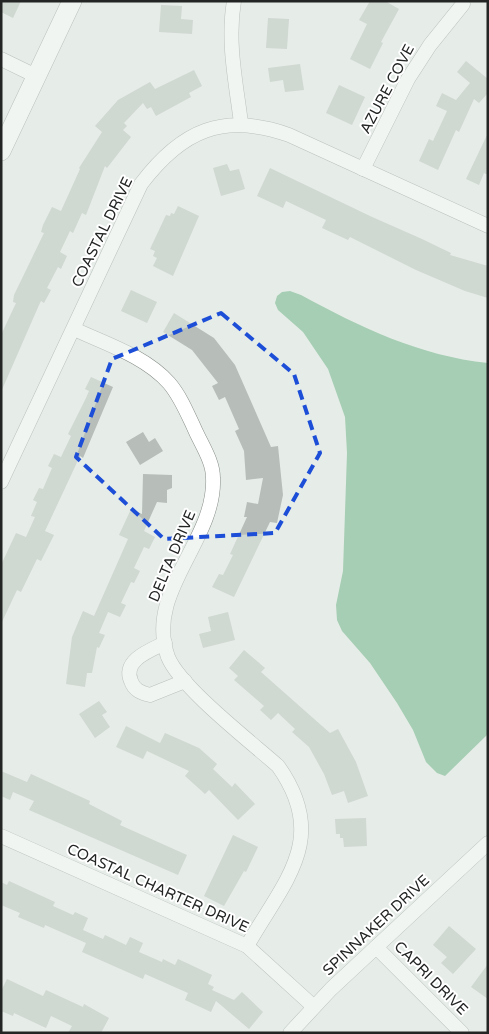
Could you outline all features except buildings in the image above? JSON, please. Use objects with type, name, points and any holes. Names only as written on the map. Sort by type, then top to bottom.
[{"type":"street","points":[[1,151],[72,1]]},
{"type":"street","points":[[234,1],[230,23],[231,45],[241,124]]},
{"type":"street","name":"AZURE COVE","points":[[363,169],[408,79],[430,44],[463,4]]},
{"type":"street","points":[[1,59],[36,76]]},
{"type":"street","name":"COASTAL DRIVE","points":[[1,482],[141,184],[156,164],[180,144],[200,132],[241,124],[267,127],[289,135],[488,226]]},
{"type":"street","name":"DELTA DRIVE","points":[[74,329],[138,359],[155,370],[169,383],[180,400],[210,460],[214,477],[212,498],[206,519],[170,593],[165,611],[165,643],[172,665],[184,681],[278,766],[289,782],[297,802],[302,824],[296,862],[247,946]]},
{"type":"street","points":[[165,643],[144,653],[132,665],[129,676],[131,683],[136,689],[150,694],[184,681]]},
{"type":"street","name":"COASTAL CHARTER DRIVE","points":[[1,836],[247,946],[314,1006]]},
{"type":"street","name":"SPINNAKER DRIVE","points":[[290,1033],[314,1006],[488,843]]},
{"type":"street","name":"CAPRI DRIVE","points":[[376,947],[462,1033]]},
{"type":"highlighted area","points":[[221,313],[294,374],[320,453],[275,533],[164,539],[76,457],[112,359]]},
{"type":"shaded area","points":[[290,291],[368,329],[415,347],[438,354],[488,363],[488,734],[445,776],[437,773],[426,762],[413,730],[397,703],[370,663],[342,631],[337,620],[336,605],[343,571],[347,453],[345,417],[328,369],[303,332],[278,310],[275,303],[277,296],[282,292]]}]
